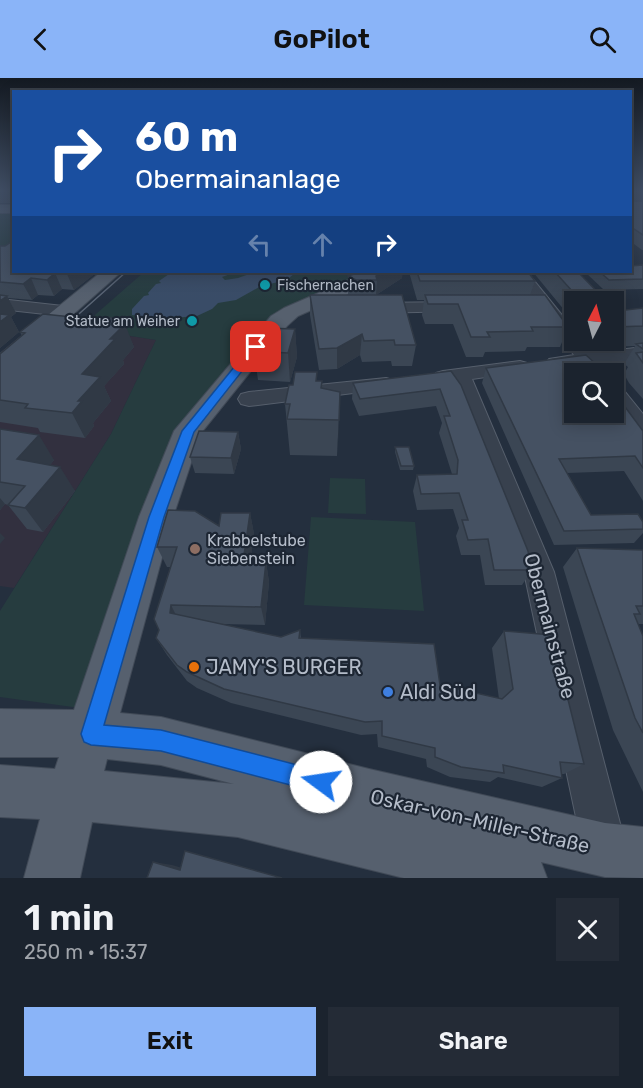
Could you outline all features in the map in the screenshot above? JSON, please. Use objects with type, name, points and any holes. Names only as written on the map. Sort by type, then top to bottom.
[{"type":"main road","points":[[0,366],[111,273]]},
{"type":"main road","points":[[52,878],[72,795],[153,526],[188,431],[279,321],[291,312],[380,273]]},
{"type":"main road","name":"Oskar-von-Miller-Straße","points":[[0,732],[91,734],[161,741],[369,795],[624,852]]},
{"type":"main road","points":[[0,791],[72,795],[238,811],[519,878]]},
{"type":"street","points":[[521,273],[591,363]]},
{"type":"street","points":[[0,303],[63,311]]},
{"type":"street","points":[[310,303],[329,308],[477,307]]},
{"type":"street","points":[[524,307],[547,307]]},
{"type":"street","points":[[605,363],[643,353]]},
{"type":"street","points":[[249,399],[460,374],[564,368]]},
{"type":"street","name":"Obermainstraße","points":[[460,374],[540,572],[547,605],[624,852]]},
{"type":"street","points":[[624,405],[643,429]]},
{"type":"shaded area","points":[[80,328],[156,340],[111,434],[14,588],[0,586],[0,393]]},
{"type":"green space","points":[[0,225],[12,225],[12,257],[0,256]]},
{"type":"green space","points":[[143,273],[365,273],[285,310],[179,425],[168,447],[80,708],[0,697],[0,611],[111,434],[156,340],[80,328]]},
{"type":"green space","points":[[330,478],[365,479],[366,514],[328,513]]},
{"type":"green space","points":[[311,517],[415,522],[424,611],[304,605]]},
{"type":"water","points":[[171,273],[233,273],[222,277],[225,280],[252,273],[295,273],[287,280],[261,286],[236,300],[218,303],[212,309],[197,316],[160,319],[132,315],[132,309],[144,296],[149,295],[148,293],[156,284],[161,283],[159,281]]},
{"type":"building","points":[[632,225],[643,225],[643,235]]},
{"type":"building","points":[[12,241],[12,273],[55,273],[47,280],[31,278],[23,284],[0,282],[0,246],[5,246]]},
{"type":"building","points":[[643,265],[643,279],[609,280],[601,273],[632,273],[632,266]]},
{"type":"building","points":[[357,273],[381,273],[376,276],[377,280],[356,280],[348,276]]},
{"type":"building","points":[[417,273],[529,273],[535,281],[420,281]]},
{"type":"building","points":[[556,273],[579,273],[596,291],[572,291]]},
{"type":"building","points":[[310,295],[402,295],[416,345],[395,345],[394,340],[364,341],[362,334],[337,348],[319,349]]},
{"type":"building","points":[[425,295],[545,295],[564,321],[564,327],[531,327],[533,331],[487,332],[490,337],[471,337],[458,304],[428,304]]},
{"type":"building","points":[[643,308],[643,326],[624,327],[624,310]]},
{"type":"building","points":[[0,314],[9,315],[0,322]]},
{"type":"building","points":[[43,314],[101,320],[105,317],[121,319],[117,323],[125,324],[110,339],[115,339],[82,374],[100,377],[78,401],[82,401],[72,413],[25,408],[28,404],[0,400],[0,354],[25,333],[20,332]]},
{"type":"building","points":[[263,328],[295,329],[288,353],[254,351]]},
{"type":"building","points":[[643,352],[643,363],[636,353]]},
{"type":"building","points":[[586,355],[595,363],[564,363],[564,423],[624,423],[624,405],[643,431],[643,468],[635,456],[559,459],[591,515],[638,514],[643,522],[643,529],[564,531],[486,368]]},
{"type":"building","points":[[451,371],[461,385],[528,551],[532,570],[494,570],[488,539],[468,540],[462,520],[468,520],[459,493],[421,494],[417,475],[457,474],[458,460],[444,416],[450,416],[440,389],[360,399],[353,383]]},
{"type":"building","points":[[295,372],[317,372],[316,381],[322,381],[321,388],[340,392],[339,420],[287,419],[290,404],[285,404],[289,385],[293,385]]},
{"type":"building","points":[[0,429],[39,435],[17,459],[60,467],[25,508],[8,505],[25,486],[0,482]]},
{"type":"building","points":[[199,431],[238,432],[231,458],[190,457]]},
{"type":"building","points":[[395,447],[409,447],[414,466],[401,466]]},
{"type":"building","points":[[168,510],[195,511],[219,526],[221,513],[250,513],[243,562],[266,562],[261,607],[171,605],[170,613],[281,637],[300,630],[299,638],[434,644],[440,685],[502,699],[513,689],[504,631],[552,635],[584,764],[560,762],[562,778],[503,765],[504,773],[461,767],[435,757],[435,748],[382,736],[382,721],[365,722],[224,689],[187,672],[177,665],[156,638],[159,630],[154,619],[177,547],[157,547]]},
{"type":"building","points":[[577,548],[643,550],[643,606],[636,606],[640,614],[634,614],[643,636],[643,733],[635,718]]},
{"type":"building","points":[[185,851],[282,878],[147,878],[153,862],[180,870]]},
{"type":"tram line","points":[[62,329],[125,273]]},
{"type":"place","name":"Fischernachen","points":[[265,285]]},
{"type":"place","name":"Statue am Weiher","points":[[192,321]]},
{"type":"place","name":"Krabbelstube Siebenstein","points":[[195,549]]},
{"type":"place","name":"JAMY'S BURGER","points":[[194,667]]},
{"type":"place","name":"Aldi Süd","points":[[388,692]]},
{"type":"route","points":[[256,347],[188,431],[156,517],[91,734],[140,737],[161,741],[321,782]]}]
